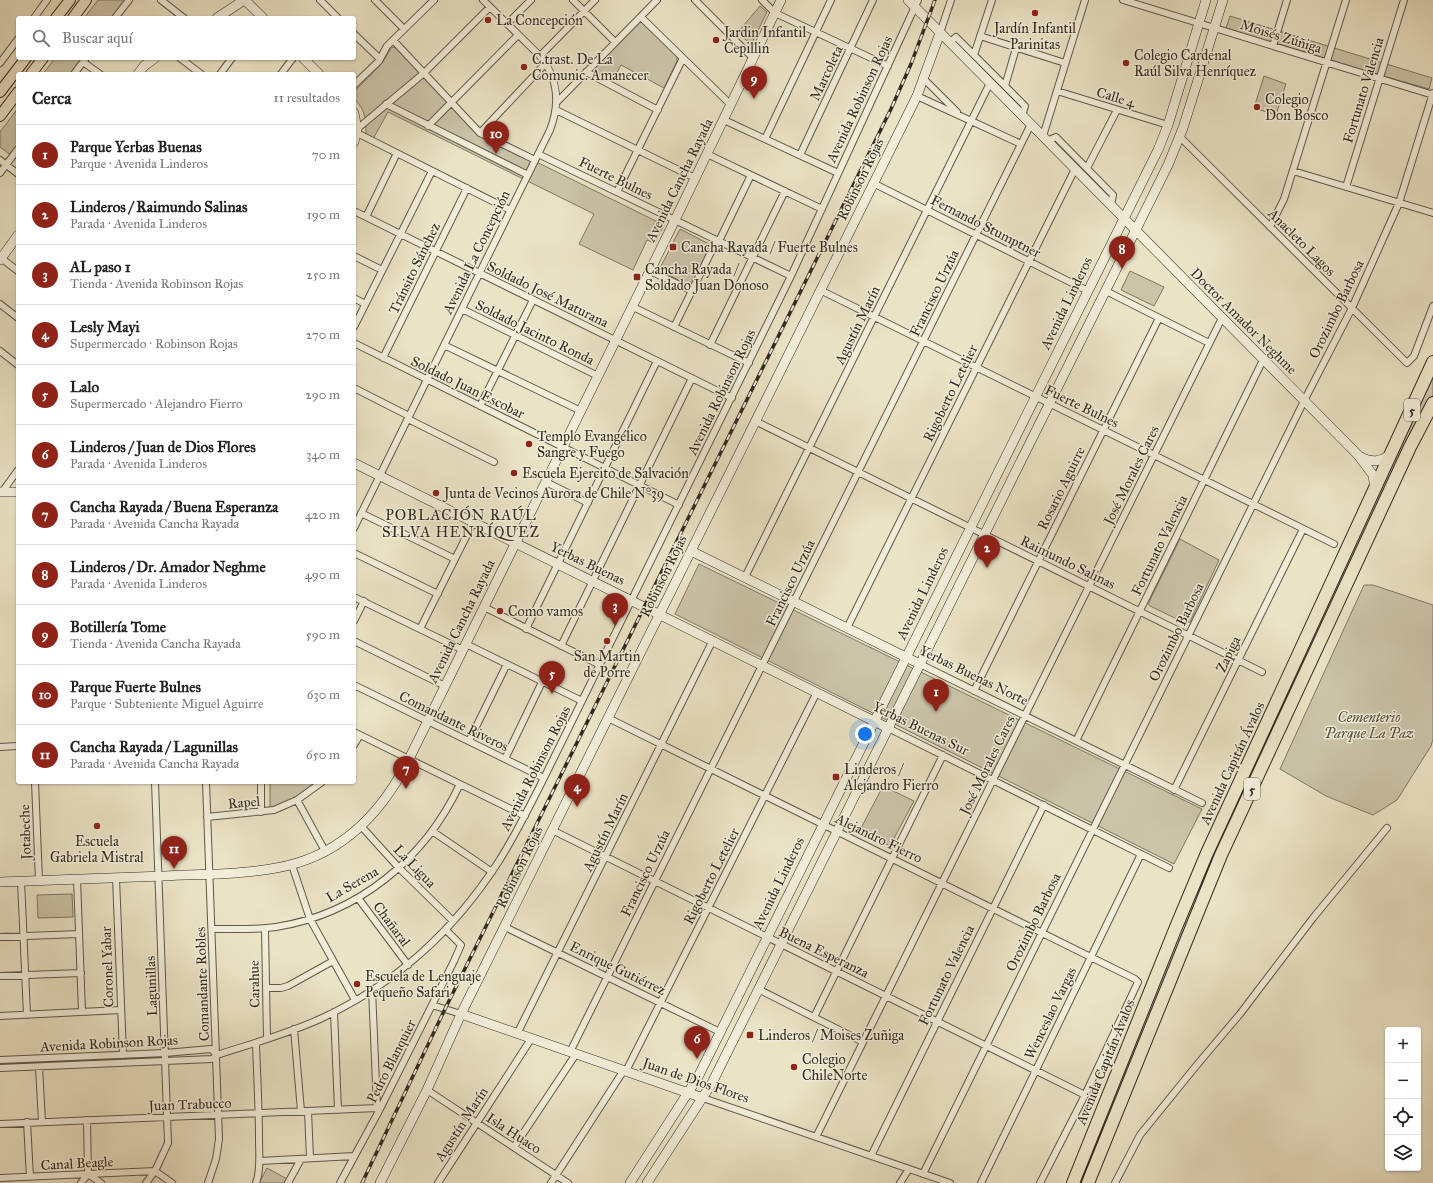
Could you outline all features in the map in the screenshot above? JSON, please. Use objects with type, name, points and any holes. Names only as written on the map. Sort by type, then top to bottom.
[{"type":"highway","name":"Avenida Capitán Ávalos","points":[[1073,1183],[1207,853],[1433,362]]},
{"type":"highway","name":"Avenida Capitán Ávalos","points":[[1088,1183],[1221,855],[1410,447],[1433,403]]},
{"type":"main road","points":[[58,16],[70,0]]},
{"type":"main road","points":[[74,16],[86,0]]},
{"type":"main road","points":[[0,92],[24,60]]},
{"type":"main road","points":[[32,72],[42,60]]},
{"type":"main road","points":[[0,116],[16,95]]},
{"type":"street","points":[[35,16],[47,0]]},
{"type":"street","points":[[117,16],[129,0]]},
{"type":"street","points":[[161,0],[181,16]]},
{"type":"street","points":[[220,16],[245,0],[261,16]]},
{"type":"street","points":[[320,0],[336,16]]},
{"type":"street","points":[[375,0],[404,29]]},
{"type":"street","points":[[356,83],[380,60],[387,46],[434,0]]},
{"type":"street","name":"Avenida La Concepción","points":[[356,524],[537,157],[550,130],[556,110],[557,102],[554,82],[540,56],[483,0]]},
{"type":"street","points":[[507,24],[531,0]]},
{"type":"street","points":[[573,0],[616,42]]},
{"type":"street","points":[[540,56],[595,0]]},
{"type":"street","points":[[557,102],[657,0]]},
{"type":"street","points":[[695,0],[753,58]]},
{"type":"street","points":[[762,0],[775,13],[888,66]]},
{"type":"street","name":"Avenida Cancha Rayada","points":[[0,882],[210,874],[256,871],[292,865],[325,852],[362,826],[375,812],[386,798],[409,759],[428,721],[633,307],[781,0]]},
{"type":"street","points":[[765,139],[831,0]]},
{"type":"street","name":"Marcoleta","points":[[800,155],[874,0]]},
{"type":"street","name":"Doctor Amador Neghme","points":[[908,0],[917,4],[940,33],[1358,455],[1373,475],[1375,490]]},
{"type":"street","name":"Robinson Rojas","points":[[383,1182],[461,1014],[504,926],[917,96],[951,0]]},
{"type":"street","points":[[974,55],[992,0]]},
{"type":"street","points":[[1085,0],[1065,63],[1045,139],[1056,137],[1087,168],[1113,195],[1111,206]]},
{"type":"street","name":"Moisés Zúñiga","points":[[1123,0],[1142,3],[1214,28],[1379,79],[1433,94]]},
{"type":"street","name":"Avenida Linderos","points":[[630,1183],[689,1093],[1158,150],[1168,125],[1206,0]]},
{"type":"street","name":"Avenida Linderos","points":[[648,1183],[703,1098],[1136,231],[1180,137],[1223,0]]},
{"type":"street","points":[[1273,46],[1287,0]]},
{"type":"street","points":[[1270,226],[1284,199],[1346,0]]},
{"type":"street","name":"Fortunato Valencia","points":[[1346,187],[1404,0]]},
{"type":"street","name":"Avenida Robinson Rojas","points":[[0,1068],[212,1059],[217,1055],[267,1039],[334,1012],[372,990],[408,965],[425,951],[446,930],[492,872],[525,816],[791,276],[917,4]]},
{"type":"street","points":[[490,7],[424,73],[386,104],[356,134],[510,210]]},
{"type":"street","points":[[641,17],[731,105]]},
{"type":"street","points":[[428,126],[518,35]]},
{"type":"street","points":[[356,36],[380,60]]},
{"type":"street","points":[[980,36],[1065,63]]},
{"type":"street","name":"Doctor Amador Neghme","points":[[950,42],[956,37],[1025,106],[1022,116]]},
{"type":"street","name":"Fuerte Bulnes","points":[[393,40],[480,132],[617,192],[791,276]]},
{"type":"street","points":[[0,63],[16,42]]},
{"type":"street","points":[[1005,86],[1016,48]]},
{"type":"street","points":[[617,192],[683,58]]},
{"type":"street","points":[[75,72],[84,60],[98,72]]},
{"type":"street","points":[[140,72],[144,66],[152,60]]},
{"type":"street","points":[[183,60],[198,72]]},
{"type":"street","points":[[222,72],[230,60]]},
{"type":"street","points":[[282,72],[292,60]]},
{"type":"street","points":[[305,60],[317,72]]},
{"type":"street","points":[[480,132],[545,64]]},
{"type":"street","points":[[586,72],[658,110]]},
{"type":"street","points":[[924,79],[961,116]]},
{"type":"street","name":"Agustín Marín","points":[[745,577],[990,83]]},
{"type":"street","name":"Calle 4","points":[[1057,91],[1168,125]]},
{"type":"street","name":"Orozimbo Barbosa","points":[[923,1174],[1188,635],[1304,401],[1352,308],[1399,203],[1433,94]]},
{"type":"street","points":[[917,96],[1021,144]]},
{"type":"street","points":[[386,104],[528,175]]},
{"type":"street","points":[[556,110],[695,178]]},
{"type":"street","points":[[1087,168],[1117,110]]},
{"type":"street","points":[[724,120],[838,173]]},
{"type":"street","name":"Francisco Urzúa","points":[[514,1148],[573,1053],[607,976],[1031,124]]},
{"type":"street","name":"Anacleto Lagos","points":[[1180,137],[1407,363],[1414,356],[1433,306]]},
{"type":"street","points":[[0,173],[16,152]]},
{"type":"street","points":[[366,217],[397,153]]},
{"type":"street","points":[[707,154],[822,209]]},
{"type":"street","points":[[0,160],[16,172]]},
{"type":"street","name":"Rigoberto Letelier","points":[[847,628],[1075,169]]},
{"type":"street","points":[[356,322],[432,171]]},
{"type":"street","points":[[1293,171],[1433,213]]},
{"type":"street","points":[[674,327],[750,175]]},
{"type":"street","name":"Fernando Stumptner","points":[[874,183],[1088,291]]},
{"type":"street","name":"Tránsito Sánchez","points":[[383,358],[467,188]]},
{"type":"street","points":[[710,344],[785,191]]},
{"type":"street","name":"Soldado José Maturana","points":[[356,212],[732,398]]},
{"type":"street","points":[[16,238],[0,259],[16,270]]},
{"type":"street","points":[[356,257],[382,270]]},
{"type":"street","points":[[650,271],[692,291]]},
{"type":"street","name":"Fuerte Bulnes","points":[[820,290],[1334,544]]},
{"type":"street","points":[[1106,290],[1209,343]]},
{"type":"street","points":[[356,299],[365,304]]},
{"type":"street","points":[[480,406],[533,300]]},
{"type":"street","points":[[0,304],[16,316]]},
{"type":"street","points":[[633,307],[749,363]]},
{"type":"street","name":"Soldado Jacinto Ronda","points":[[462,309],[598,376]]},
{"type":"street","name":"Rosario Aguirre","points":[[974,691],[1159,318]]},
{"type":"street","name":"José Morales Cares","points":[[816,1137],[1222,318]]},
{"type":"street","name":"Soldado Juan Escobar","points":[[356,344],[679,505]]},
{"type":"street","points":[[444,345],[581,411]]},
{"type":"street","points":[[0,352],[16,364]]},
{"type":"street","name":"Fortunato Valencia","points":[[1076,742],[1263,360]]},
{"type":"street","points":[[526,628],[657,361]]},
{"type":"street","points":[[561,646],[692,378]]},
{"type":"street","points":[[356,389],[494,462]]},
{"type":"street","name":"Raimundo Salinas","points":[[755,421],[1262,672]]},
{"type":"street","name":"Doctor Amador Neghme","points":[[1358,455],[1369,461],[1376,462],[1392,453]]},
{"type":"street","name":"Yerbas Buenas","points":[[356,463],[660,613]]},
{"type":"street","points":[[1,492],[16,473]]},
{"type":"street","points":[[546,482],[588,503]]},
{"type":"street","points":[[1,492],[16,492]]},
{"type":"street","points":[[361,513],[455,559]]},
{"type":"street","points":[[420,629],[474,522]]},
{"type":"street","name":"Zapiga","points":[[1174,790],[1303,529]]},
{"type":"street","name":"Yerbas Buenas Norte","points":[[691,551],[1202,803]]},
{"type":"street","points":[[356,554],[438,594]]},
{"type":"street","points":[[356,598],[420,629],[507,664],[582,701]]},
{"type":"street","points":[[356,617],[364,602]]},
{"type":"street","points":[[484,607],[600,665]]},
{"type":"street","name":"Yerbas Buenas Sur","points":[[660,613],[1169,868]]},
{"type":"street","name":"Agustín Marín","points":[[517,1034],[713,640]]},
{"type":"street","points":[[356,642],[445,686]]},
{"type":"street","points":[[469,741],[507,664]]},
{"type":"street","points":[[505,759],[542,682]]},
{"type":"street","name":"Comandante Riveros","points":[[356,686],[544,778]]},
{"type":"street","name":"Rigoberto Letelier","points":[[551,1183],[625,1071],[661,1003],[816,692]]},
{"type":"street","name":"Alejandro Fierro","points":[[608,718],[1136,979],[1138,982],[1085,1095]]},
{"type":"street","points":[[357,733],[525,816]]},
{"type":"street","points":[[0,747],[16,746]]},
{"type":"street","points":[[814,1017],[943,755]]},
{"type":"street","name":"Jotabeche","points":[[35,784],[39,881]]},
{"type":"street","name":"Lagunillas","points":[[146,1183],[156,1171],[168,1143],[155,784]]},
{"type":"street","name":"Comandante Robles","points":[[206,784],[219,1139],[218,1151],[208,1183]]},
{"type":"street","points":[[261,784],[261,812]]},
{"type":"street","name":"Rapel","points":[[208,817],[261,812],[281,808],[297,800],[319,784]]},
{"type":"street","name":"La Serena","points":[[212,929],[265,928],[288,925],[334,910],[358,898],[399,868],[417,850],[447,808],[460,784]]},
{"type":"street","points":[[297,800],[325,852]]},
{"type":"street","name":"Fortunato Valencia","points":[[871,1156],[1044,805]]},
{"type":"street","name":"La Ligua","points":[[362,826],[399,868],[453,921]]},
{"type":"street","points":[[1115,1183],[1140,1135],[1240,1014],[1313,918],[1387,828]]},
{"type":"street","name":"Buena Esperanza","points":[[552,830],[1085,1095]]},
{"type":"street","points":[[432,831],[492,872]]},
{"type":"street","name":"Wenceslao Vargas","points":[[981,1183],[1141,854]]},
{"type":"street","points":[[292,865],[310,919],[355,1000]]},
{"type":"street","name":"Coronel Yabar","points":[[116,878],[123,1055]]},
{"type":"street","points":[[77,879],[82,1012]]},
{"type":"street","points":[[22,881],[27,1015]]},
{"type":"street","name":"Chañaral","points":[[358,898],[408,965]]},
{"type":"street","name":"Enrique Gutiérrez","points":[[504,926],[720,1032]]},
{"type":"street","name":"Carahue","points":[[265,928],[267,1039]]},
{"type":"street","name":"Pedro Blanquier","points":[[340,1183],[432,1005],[461,945],[446,930]]},
{"type":"street","points":[[0,937],[79,934]]},
{"type":"street","points":[[266,988],[281,988],[288,986],[333,961]]},
{"type":"street","points":[[0,976],[81,973]]},
{"type":"street","points":[[758,989],[863,1042]]},
{"type":"street","points":[[372,990],[379,1108]]},
{"type":"street","name":"Juan de Dios Flores","points":[[432,1005],[950,1183]]},
{"type":"street","points":[[0,1016],[121,1010]]},
{"type":"street","points":[[334,1012],[338,1110]]},
{"type":"street","points":[[294,1029],[301,1111]]},
{"type":"street","name":"Agustín Marín","points":[[438,1183],[531,1038]]},
{"type":"street","points":[[256,1043],[260,1161],[259,1176],[256,1183]]},
{"type":"street","name":"Avenida Robinson Rojas","points":[[0,1060],[165,1053],[211,1049],[217,1055]]},
{"type":"street","points":[[39,1066],[42,1122]]},
{"type":"street","name":"Isla Huaco","points":[[427,1090],[568,1183]]},
{"type":"street","points":[[1040,1183],[1085,1095]]},
{"type":"street","name":"Juan Trabucco","points":[[0,1124],[379,1108]]},
{"type":"street","points":[[308,1111],[310,1158]]},
{"type":"street","points":[[81,1183],[88,1174],[87,1120]]},
{"type":"street","points":[[20,1183],[27,1177],[27,1122]]},
{"type":"street","points":[[260,1161],[354,1156]]},
{"type":"street","points":[[288,1183],[301,1159]]},
{"type":"street","points":[[900,1183],[909,1169]]},
{"type":"street","points":[[156,1171],[172,1183]]},
{"type":"street","name":"Canal Beagle","points":[[0,1178],[156,1171]]},
{"type":"street","points":[[88,1174],[101,1183]]},
{"type":"green space","points":[[98,0],[126,0],[114,16],[86,16]]},
{"type":"green space","points":[[760,6],[767,12],[751,45],[738,32]]},
{"type":"green space","points":[[1230,16],[1432,78],[1429,89],[1330,61],[1226,28]]},
{"type":"green space","points":[[641,21],[677,56],[677,61],[664,88],[621,65],[612,82],[592,72],[595,67]]},
{"type":"green space","points":[[392,47],[396,48],[480,134],[664,225],[655,243],[647,240],[633,270],[579,244],[594,214],[388,112],[373,139],[366,135],[364,115],[362,109],[356,101],[356,90],[382,63]]},
{"type":"green space","points":[[54,60],[82,60],[73,72],[44,72]]},
{"type":"green space","points":[[1264,76],[1286,84],[1276,115],[1254,108]]},
{"type":"green space","points":[[16,111],[16,150],[12,156],[0,147],[0,132]]},
{"type":"green space","points":[[680,229],[711,245],[690,286],[659,270]]},
{"type":"green space","points":[[1130,271],[1164,287],[1154,306],[1121,290]]},
{"type":"green space","points":[[1433,371],[1433,395],[1344,582],[1084,1183],[1076,1183],[1205,865]]},
{"type":"green space","points":[[1180,539],[1219,560],[1190,622],[1185,623],[1148,604]]},
{"type":"green space","points":[[699,564],[1202,809],[1174,864],[675,614]]},
{"type":"green space","name":"Cementerio Parque La Paz","points":[[1364,585],[1373,585],[1433,605],[1433,739],[1431,746],[1397,800],[1373,815],[1326,796],[1280,769]]},
{"type":"green space","points":[[270,784],[313,784],[293,800],[270,808]]},
{"type":"green space","points":[[883,786],[914,801],[890,846],[860,830]]},
{"type":"green space","points":[[72,894],[73,917],[38,918],[37,895]]},
{"type":"green space","points":[[267,1168],[289,1180],[287,1183],[259,1183]]},
{"type":"railway","points":[[362,1183],[445,1009],[891,109],[911,64],[935,0]]},
{"type":"place","name":"Jardín Infantil Parinitas","points":[[1035,13]]},
{"type":"place","name":"La Concepción","points":[[488,20]]},
{"type":"place","name":"Jardin Infantil Cepillin","points":[[716,40]]},
{"type":"place","name":"Colegio Cardenal Raúl Silva Henríquez","points":[[1126,63]]},
{"type":"place","name":"C.trast. De La Comunic. Amanecer","points":[[524,67]]},
{"type":"place","name":"Botillería Tome","points":[[754,99]]},
{"type":"place","name":"Colegio Don Bosco","points":[[1257,107]]},
{"type":"place","name":"Parque Fuerte Bulnes","points":[[496,154]]},
{"type":"place","name":"Cancha Rayada / Fuerte Bulnes","points":[[673,247]]},
{"type":"place","name":"Linderos / Dr. Amador Neghme","points":[[1122,269]]},
{"type":"place","name":"Cancha Rayada / Soldado Juan Donoso","points":[[637,277]]},
{"type":"place","name":"Templo Evangélico Sangre y Fuego","points":[[529,444]]},
{"type":"place","name":"Escuela Ejercito de Salvación","points":[[514,473]]},
{"type":"place","name":"Junta de Vecinos Aurora de Chile N°39","points":[[436,493]]},
{"type":"place","name":"Linderos / Raimundo Salinas","points":[[987,568]]},
{"type":"place","name":"Como vamos","points":[[500,611]]},
{"type":"place","name":"AL paso 1","points":[[615,626]]},
{"type":"place","name":"San Martin de Porre","points":[[607,641]]},
{"type":"place","name":"Lalo","points":[[552,694]]},
{"type":"place","name":"Parque Yerbas Buenas","points":[[936,712]]},
{"type":"place","name":"Linderos / Alejandro Fierro","points":[[836,777]]},
{"type":"place","name":"Cancha Rayada / Buena Esperanza","points":[[406,789]]},
{"type":"place","name":"Lesly Mayi","points":[[577,807]]},
{"type":"place","name":"Escuela Gabriela Mistral","points":[[97,826]]},
{"type":"place","name":"Cancha Rayada / Lagunillas","points":[[174,869]]},
{"type":"place","name":"Escuela de Lenguaje Pequeño Safari","points":[[357,984]]},
{"type":"place","name":"Linderos / Moises Zuñiga","points":[[750,1035]]},
{"type":"place","name":"Linderos / Juan de Dios Flores","points":[[697,1059]]},
{"type":"place","name":"Colegio ChileNorte","points":[[794,1067]]},
{"type":"district","name":"POBLACIÓN RAÚL SILVA HENRÍQUEZ","points":[[461,524]]}]
